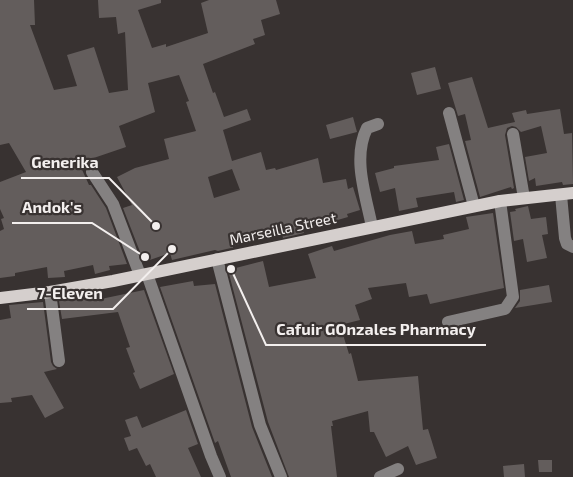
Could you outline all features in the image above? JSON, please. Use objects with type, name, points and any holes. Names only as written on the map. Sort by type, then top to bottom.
[{"type":"main road","name":"Marseilla Street","points":[[0,298],[50,292],[143,274],[500,201],[567,194]]},
{"type":"street","points":[[449,113],[474,206]]},
{"type":"street","points":[[372,227],[362,174],[360,150],[367,128],[378,124]]},
{"type":"street","points":[[513,134],[524,198]]},
{"type":"street","points":[[92,172],[113,204],[143,274],[220,477]]},
{"type":"street","points":[[567,194],[565,238],[567,244],[573,247]]},
{"type":"street","points":[[448,322],[504,309],[513,297],[500,201]]},
{"type":"street","points":[[218,259],[260,425],[281,477]]},
{"type":"street","points":[[50,292],[60,360]]},
{"type":"street","points":[[380,477],[398,469]]},
{"type":"building","points":[[0,0],[34,0],[35,25],[30,25],[54,90],[77,86],[67,55],[94,47],[109,93],[128,90],[125,32],[118,34],[116,17],[99,18],[98,0],[161,0],[161,3],[138,10],[152,48],[166,44],[166,47],[208,33],[201,3],[209,0],[276,0],[280,14],[261,20],[265,35],[253,39],[255,44],[203,64],[224,117],[247,109],[251,120],[223,130],[232,161],[261,152],[266,170],[275,168],[276,170],[318,158],[323,183],[346,179],[348,189],[353,187],[360,210],[347,214],[348,217],[303,230],[304,233],[283,238],[282,233],[233,246],[233,248],[215,250],[172,260],[170,253],[144,262],[123,208],[132,205],[117,177],[135,168],[169,159],[164,139],[196,131],[186,102],[189,101],[179,75],[148,83],[155,112],[119,126],[126,147],[79,163],[89,185],[91,185],[106,208],[127,264],[109,266],[110,270],[95,274],[93,265],[64,271],[65,277],[48,278],[47,267],[0,278],[0,231],[4,229],[1,219],[4,218],[0,209],[0,182],[26,172],[9,143],[0,145]],"holes":[[[232,169],[240,190],[214,198],[208,177]]]},
{"type":"building","points":[[435,67],[441,89],[417,95],[411,73]]},
{"type":"building","points":[[472,77],[488,128],[515,122],[512,113],[526,110],[527,114],[560,109],[564,134],[572,133],[573,184],[563,185],[562,182],[536,186],[535,178],[529,181],[525,157],[547,153],[541,126],[521,132],[512,126],[507,128],[505,135],[514,188],[512,189],[511,187],[480,197],[465,141],[471,140],[465,114],[458,116],[448,83]]},
{"type":"building","points":[[353,117],[357,132],[330,139],[326,125]]},
{"type":"building","points":[[449,144],[464,200],[456,202],[454,192],[416,198],[418,207],[399,211],[395,188],[380,192],[375,173],[394,168],[394,166],[439,160],[436,147]]},
{"type":"building","points":[[528,206],[531,219],[546,217],[548,234],[542,235],[547,258],[527,262],[523,239],[514,241],[510,212]]},
{"type":"building","points":[[493,213],[504,288],[430,304],[427,294],[409,297],[406,283],[368,288],[372,299],[355,305],[360,320],[340,325],[349,354],[351,353],[358,381],[418,376],[423,430],[428,429],[437,458],[416,465],[408,446],[386,457],[374,432],[370,432],[368,411],[332,421],[337,477],[289,477],[268,422],[228,270],[263,261],[269,287],[316,278],[308,254],[332,246],[334,251],[390,235],[412,231],[415,244],[444,239],[443,235],[469,229],[466,217]]},
{"type":"building","points":[[193,281],[194,286],[215,284],[252,427],[272,477],[231,477],[218,441],[215,443],[160,287]]},
{"type":"building","points":[[549,285],[552,302],[515,308],[520,301],[520,290]]},
{"type":"building","points":[[144,290],[174,374],[140,389],[133,373],[135,372],[126,348],[130,347],[118,312],[62,319],[59,301],[95,297],[96,300]]},
{"type":"building","points":[[43,302],[51,362],[57,369],[44,372],[64,408],[45,418],[32,395],[11,398],[12,402],[0,403],[0,320],[11,318],[9,305]]},
{"type":"building","points":[[186,410],[198,444],[188,448],[201,477],[156,477],[150,464],[146,466],[137,448],[129,451],[124,438],[131,436],[125,420],[137,416],[142,428]]},
{"type":"building","points":[[538,460],[552,460],[552,472],[539,472]]},
{"type":"building","points":[[524,464],[525,477],[504,477],[503,466]]},
{"type":"place","name":"Generika","points":[[156,226]]},
{"type":"place","name":"7-Eleven","points":[[172,249]]},
{"type":"place","name":"Andok's","points":[[145,257]]},
{"type":"place","name":"Cafuir GOnzales Pharmacy","points":[[231,269]]}]
